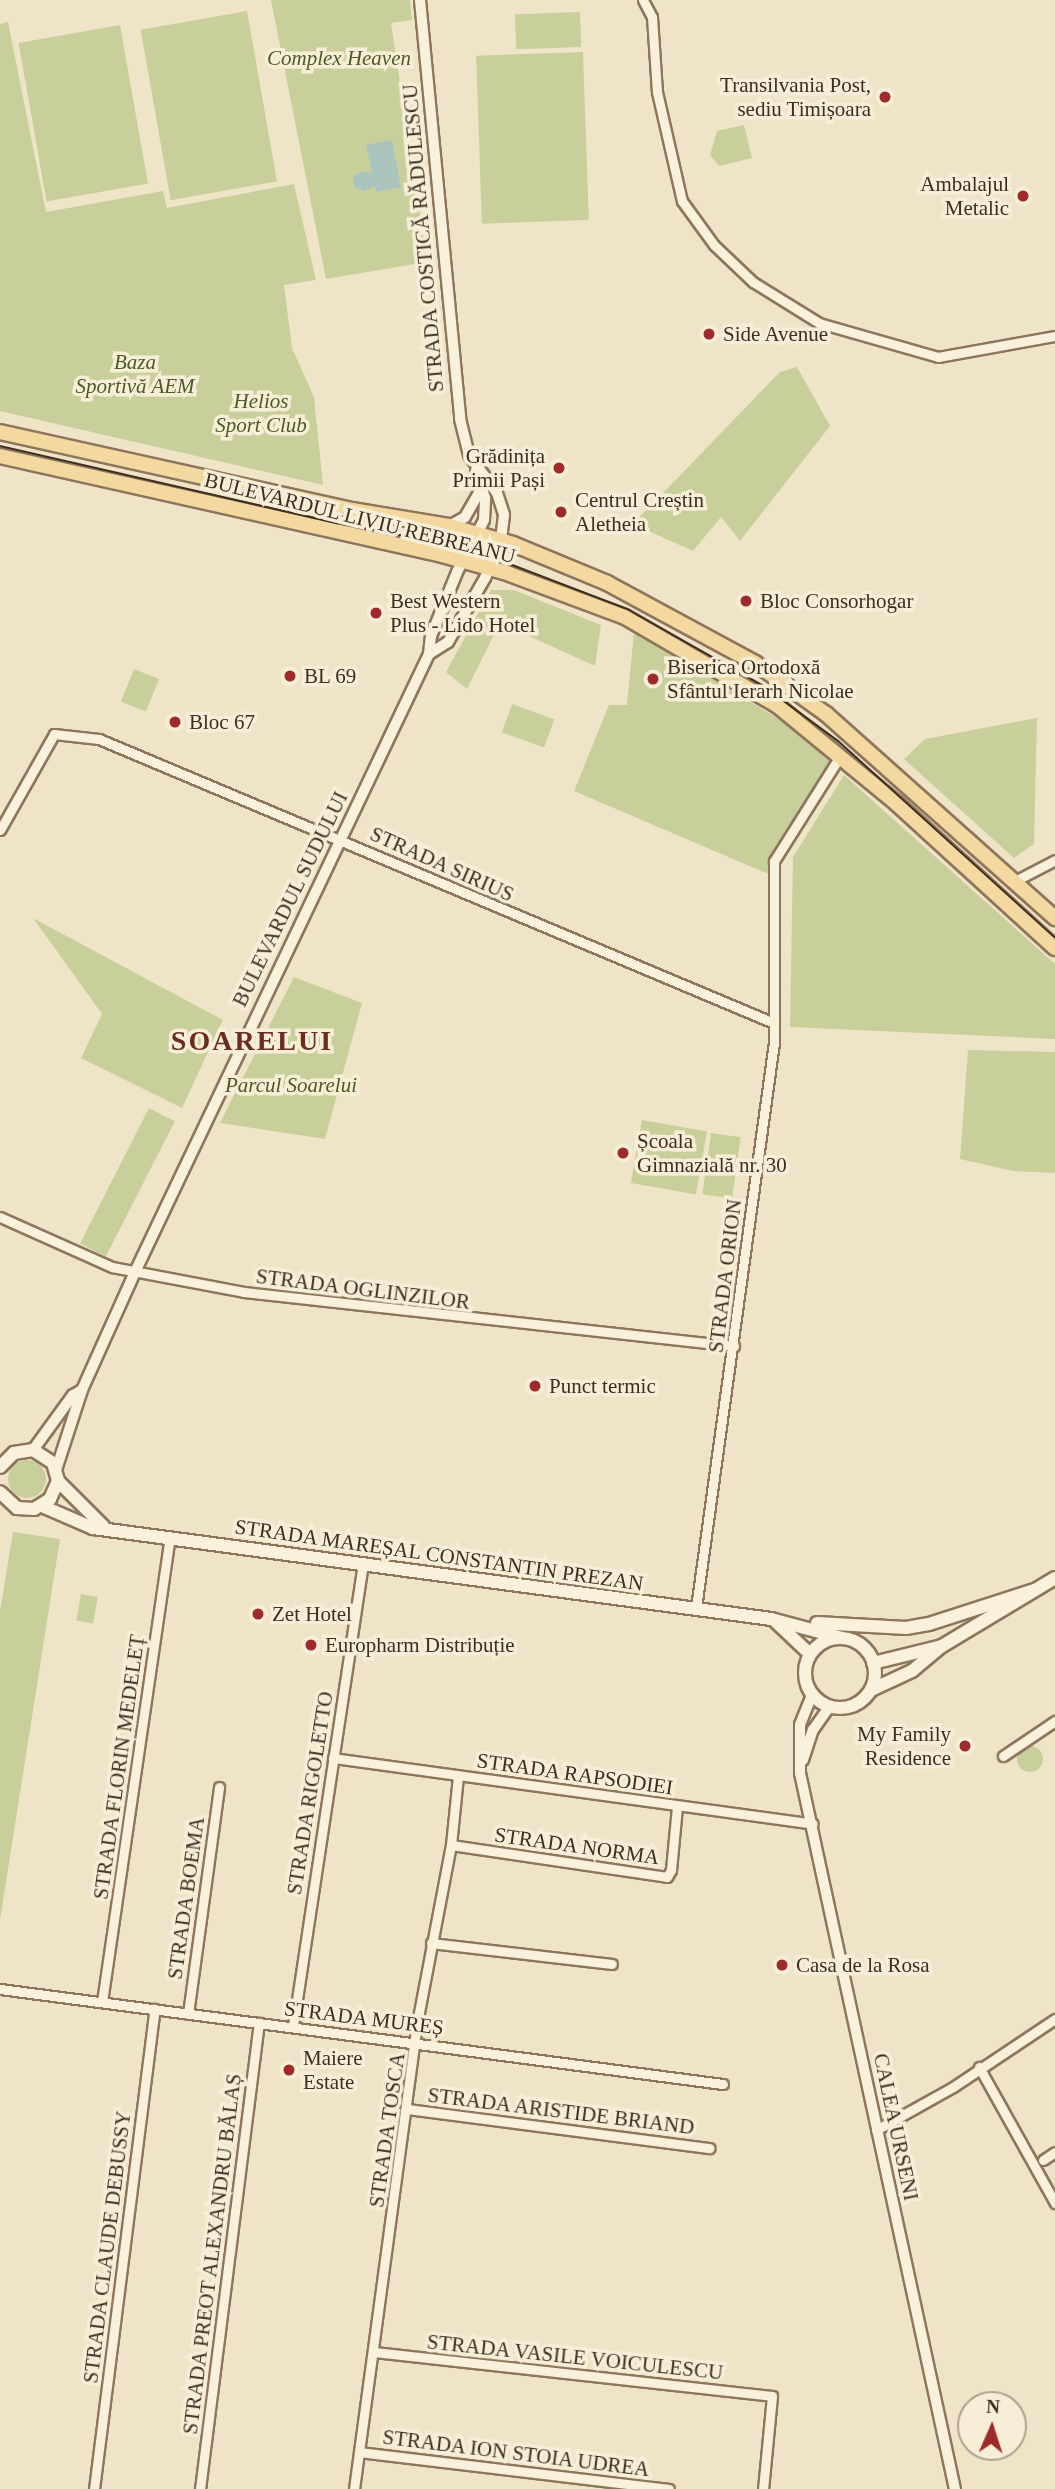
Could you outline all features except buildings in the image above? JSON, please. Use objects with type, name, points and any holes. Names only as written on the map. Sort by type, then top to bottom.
[{"type":"main road","name":"BULEVARDUL LIVIU REBREANU","points":[[0,432],[352,510],[449,526],[500,540],[607,583],[755,663],[873,752],[1055,918]]},
{"type":"main road","name":"BULEVARDUL LIVIU REBREANU","points":[[0,456],[462,560],[647,627],[778,706],[840,756],[1055,948]]},
{"type":"main road","points":[[0,1467],[14,1452],[33,1450],[47,1457],[57,1476],[103,1526]]},
{"type":"main road","points":[[42,1506],[57,1476]]},
{"type":"main road","name":"STRADA MAREȘAL CONSTANTIN PREZAN","points":[[1,1496],[26,1509],[42,1506],[93,1528],[103,1526],[363,1565],[774,1619],[842,1639]]},
{"type":"main road","points":[[871,1690],[873,1663],[861,1646],[842,1639],[830,1640],[810,1654],[805,1679],[812,1695],[829,1707],[856,1705],[871,1690],[912,1671],[942,1646],[1055,1578]]},
{"type":"main road","points":[[774,1619],[906,1628],[954,1618],[1034,1590]]},
{"type":"main road","name":"STRADA MAREȘAL CONSTANTIN PREZAN","points":[[774,1619],[793,1634],[810,1654]]},
{"type":"main road","points":[[873,1663],[942,1646]]},
{"type":"street","name":"STRADA COSTICĂ RĂDULESCU","points":[[420,0],[456,390],[464,440],[476,469],[486,508],[475,533]]},
{"type":"street","points":[[643,0],[652,18],[657,92],[682,201],[714,245],[753,282],[819,323],[938,357],[1055,336]]},
{"type":"street","name":"STRADA COSTICĂ RĂDULESCU","points":[[476,469],[502,505],[500,540]]},
{"type":"street","points":[[449,526],[465,517],[481,489]]},
{"type":"street","name":"BULEVARDUL SUDULUI","points":[[57,1476],[82,1390],[135,1272],[429,654],[431,636],[475,533]]},
{"type":"street","name":"BULEVARDUL SUDULUI","points":[[429,654],[448,642],[490,568],[500,540]]},
{"type":"street","name":"STRADA SIRIUS","points":[[0,831],[54,734],[99,739],[340,838],[519,917],[774,1023]]},
{"type":"street","name":"STRADA ORION","points":[[696,1608],[734,1346],[774,1023],[774,861],[840,756]]},
{"type":"street","points":[[1013,882],[1055,860]]},
{"type":"street","name":"STRADA OGLINZILOR","points":[[0,1217],[112,1267],[244,1292],[734,1346]]},
{"type":"street","name":"BULEVARDUL SUDULUI","points":[[33,1450],[73,1395],[82,1390]]},
{"type":"street","name":"STRADA FLORIN MEDELEȚ","points":[[102,2002],[170,1538]]},
{"type":"street","name":"STRADA RIGOLETTO","points":[[293,2026],[363,1565]]},
{"type":"street","name":"CALEA URSENI","points":[[812,1695],[800,1725],[800,1773],[955,2489]]},
{"type":"street","points":[[800,1773],[813,1730],[829,1707]]},
{"type":"street","points":[[1003,1756],[1055,1721]]},
{"type":"street","name":"STRADA RAPSODIEI","points":[[333,1758],[812,1824]]},
{"type":"street","name":"STRADA TOSCA","points":[[354,2489],[416,2041],[431,1943],[451,1844],[458,1776]]},
{"type":"street","name":"STRADA BOEMA","points":[[188,2014],[219,1787]]},
{"type":"street","name":"STRADA NORMA","points":[[451,1844],[667,1877],[671,1870],[677,1806]]},
{"type":"street","points":[[431,1943],[612,1964]]},
{"type":"street","name":"STRADA MUREȘ","points":[[0,1989],[416,2041],[723,2084]]},
{"type":"street","name":"STRADA CLAUDE DEBUSSY","points":[[94,2489],[155,2009]]},
{"type":"street","points":[[876,2130],[943,2094],[979,2067],[1055,2019]]},
{"type":"street","name":"STRADA PREOT ALEXANDRU BĂLAȘ","points":[[200,2489],[260,2023]]},
{"type":"street","points":[[979,2067],[1055,2203]]},
{"type":"street","name":"STRADA ARISTIDE BRIAND","points":[[408,2109],[709,2148]]},
{"type":"street","points":[[1043,2160],[1055,2152]]},
{"type":"street","name":"STRADA VASILE VOICULESCU","points":[[374,2352],[772,2396],[763,2489]]},
{"type":"street","name":"STRADA ION STOIA UDREA","points":[[359,2452],[669,2489]]},
{"type":"green space","name":"Complex Heaven","points":[[271,0],[410,0],[412,20],[391,23],[427,262],[326,279]]},
{"type":"green space","points":[[247,11],[277,181],[171,200],[141,30]]},
{"type":"green space","points":[[580,12],[581,47],[516,49],[515,14]]},
{"type":"green space","points":[[8,22],[46,212],[163,191],[167,208],[294,184],[316,280],[284,285],[292,348],[314,397],[323,485],[0,411],[0,24]]},
{"type":"green space","points":[[120,25],[148,184],[47,201],[19,43]]},
{"type":"green space","points":[[583,52],[589,220],[482,224],[476,56]]},
{"type":"green space","points":[[744,125],[752,158],[719,166],[710,155],[717,131]]},
{"type":"green space","points":[[797,367],[830,426],[740,541],[721,517],[693,551],[633,524],[780,372]]},
{"type":"green space","points":[[491,590],[514,590],[601,625],[595,666],[500,623],[467,689],[446,672]]},
{"type":"green space","points":[[634,632],[840,756],[773,876],[574,791],[609,705],[627,705]]},
{"type":"green space","points":[[134,669],[159,679],[146,712],[121,701]]},
{"type":"green space","points":[[512,704],[554,719],[544,748],[502,732]]},
{"type":"green space","points":[[1037,718],[1034,844],[1014,858],[904,759],[925,739]]},
{"type":"green space","points":[[844,775],[1055,964],[1055,1039],[790,1027],[793,857]]},
{"type":"green space","points":[[33,918],[223,1020],[182,1108],[81,1058],[102,1014]]},
{"type":"green space","name":"Parcul Soarelui","points":[[294,977],[362,1003],[325,1139],[220,1123]]},
{"type":"green space","points":[[968,1050],[1055,1052],[1055,1173],[1013,1171],[960,1159]]},
{"type":"green space","points":[[149,1108],[175,1121],[106,1257],[80,1243]]},
{"type":"green space","points":[[642,1120],[707,1131],[696,1194],[631,1183]]},
{"type":"green space","points":[[711,1133],[741,1137],[732,1199],[702,1194]]},
{"type":"green space","points":[[27,1460],[41,1465],[46,1479],[41,1493],[27,1498],[13,1493],[8,1479],[13,1465]]},
{"type":"green space","points":[[13,1532],[60,1539],[0,1920],[0,1611]]},
{"type":"green space","points":[[81,1594],[98,1597],[93,1624],[76,1621]]},
{"type":"green space","points":[[1030,1746],[1039,1750],[1043,1759],[1039,1768],[1030,1772],[1021,1768],[1017,1759],[1021,1750]]},
{"type":"water","points":[[392,140],[401,187],[376,192],[375,185],[365,191],[354,187],[353,177],[361,171],[372,173],[366,145]]},
{"type":"tram line","points":[[0,446],[337,523],[468,548],[627,609],[762,685],[838,741],[1055,938]]},
{"type":"place","name":"Transilvania Post, sediu Timișoara","points":[[885,97]]},
{"type":"place","name":"Ambalajul Metalic","points":[[1023,196]]},
{"type":"place","name":"Side Avenue","points":[[709,334]]},
{"type":"place","name":"Grădinița Primii Pași","points":[[559,468]]},
{"type":"place","name":"Centrul Creștin Aletheia","points":[[561,512]]},
{"type":"place","name":"Bloc Consorhogar","points":[[746,601]]},
{"type":"place","name":"Best Western Plus - Lido Hotel","points":[[376,613]]},
{"type":"place","name":"BL 69","points":[[290,676]]},
{"type":"place","name":"Biserica Ortodoxă Sfântul Ierarh Nicolae","points":[[653,679]]},
{"type":"place","name":"Bloc 67","points":[[175,722]]},
{"type":"place","name":"Școala Gimnazială nr. 30","points":[[623,1153]]},
{"type":"place","name":"Punct termic","points":[[535,1386]]},
{"type":"place","name":"Zet Hotel","points":[[258,1614]]},
{"type":"place","name":"Europharm Distribuție","points":[[311,1645]]},
{"type":"place","name":"My Family Residence","points":[[965,1746]]},
{"type":"place","name":"Casa de la Rosa","points":[[782,1965]]},
{"type":"place","name":"Maiere Estate","points":[[289,2070]]},
{"type":"district","name":"SOARELUI","points":[[252,1041]]},
{"type":"park label","name":"Baza Sportivă AEM","points":[[135,374]]},
{"type":"park label","name":"Helios Sport Club","points":[[261,413]]}]
